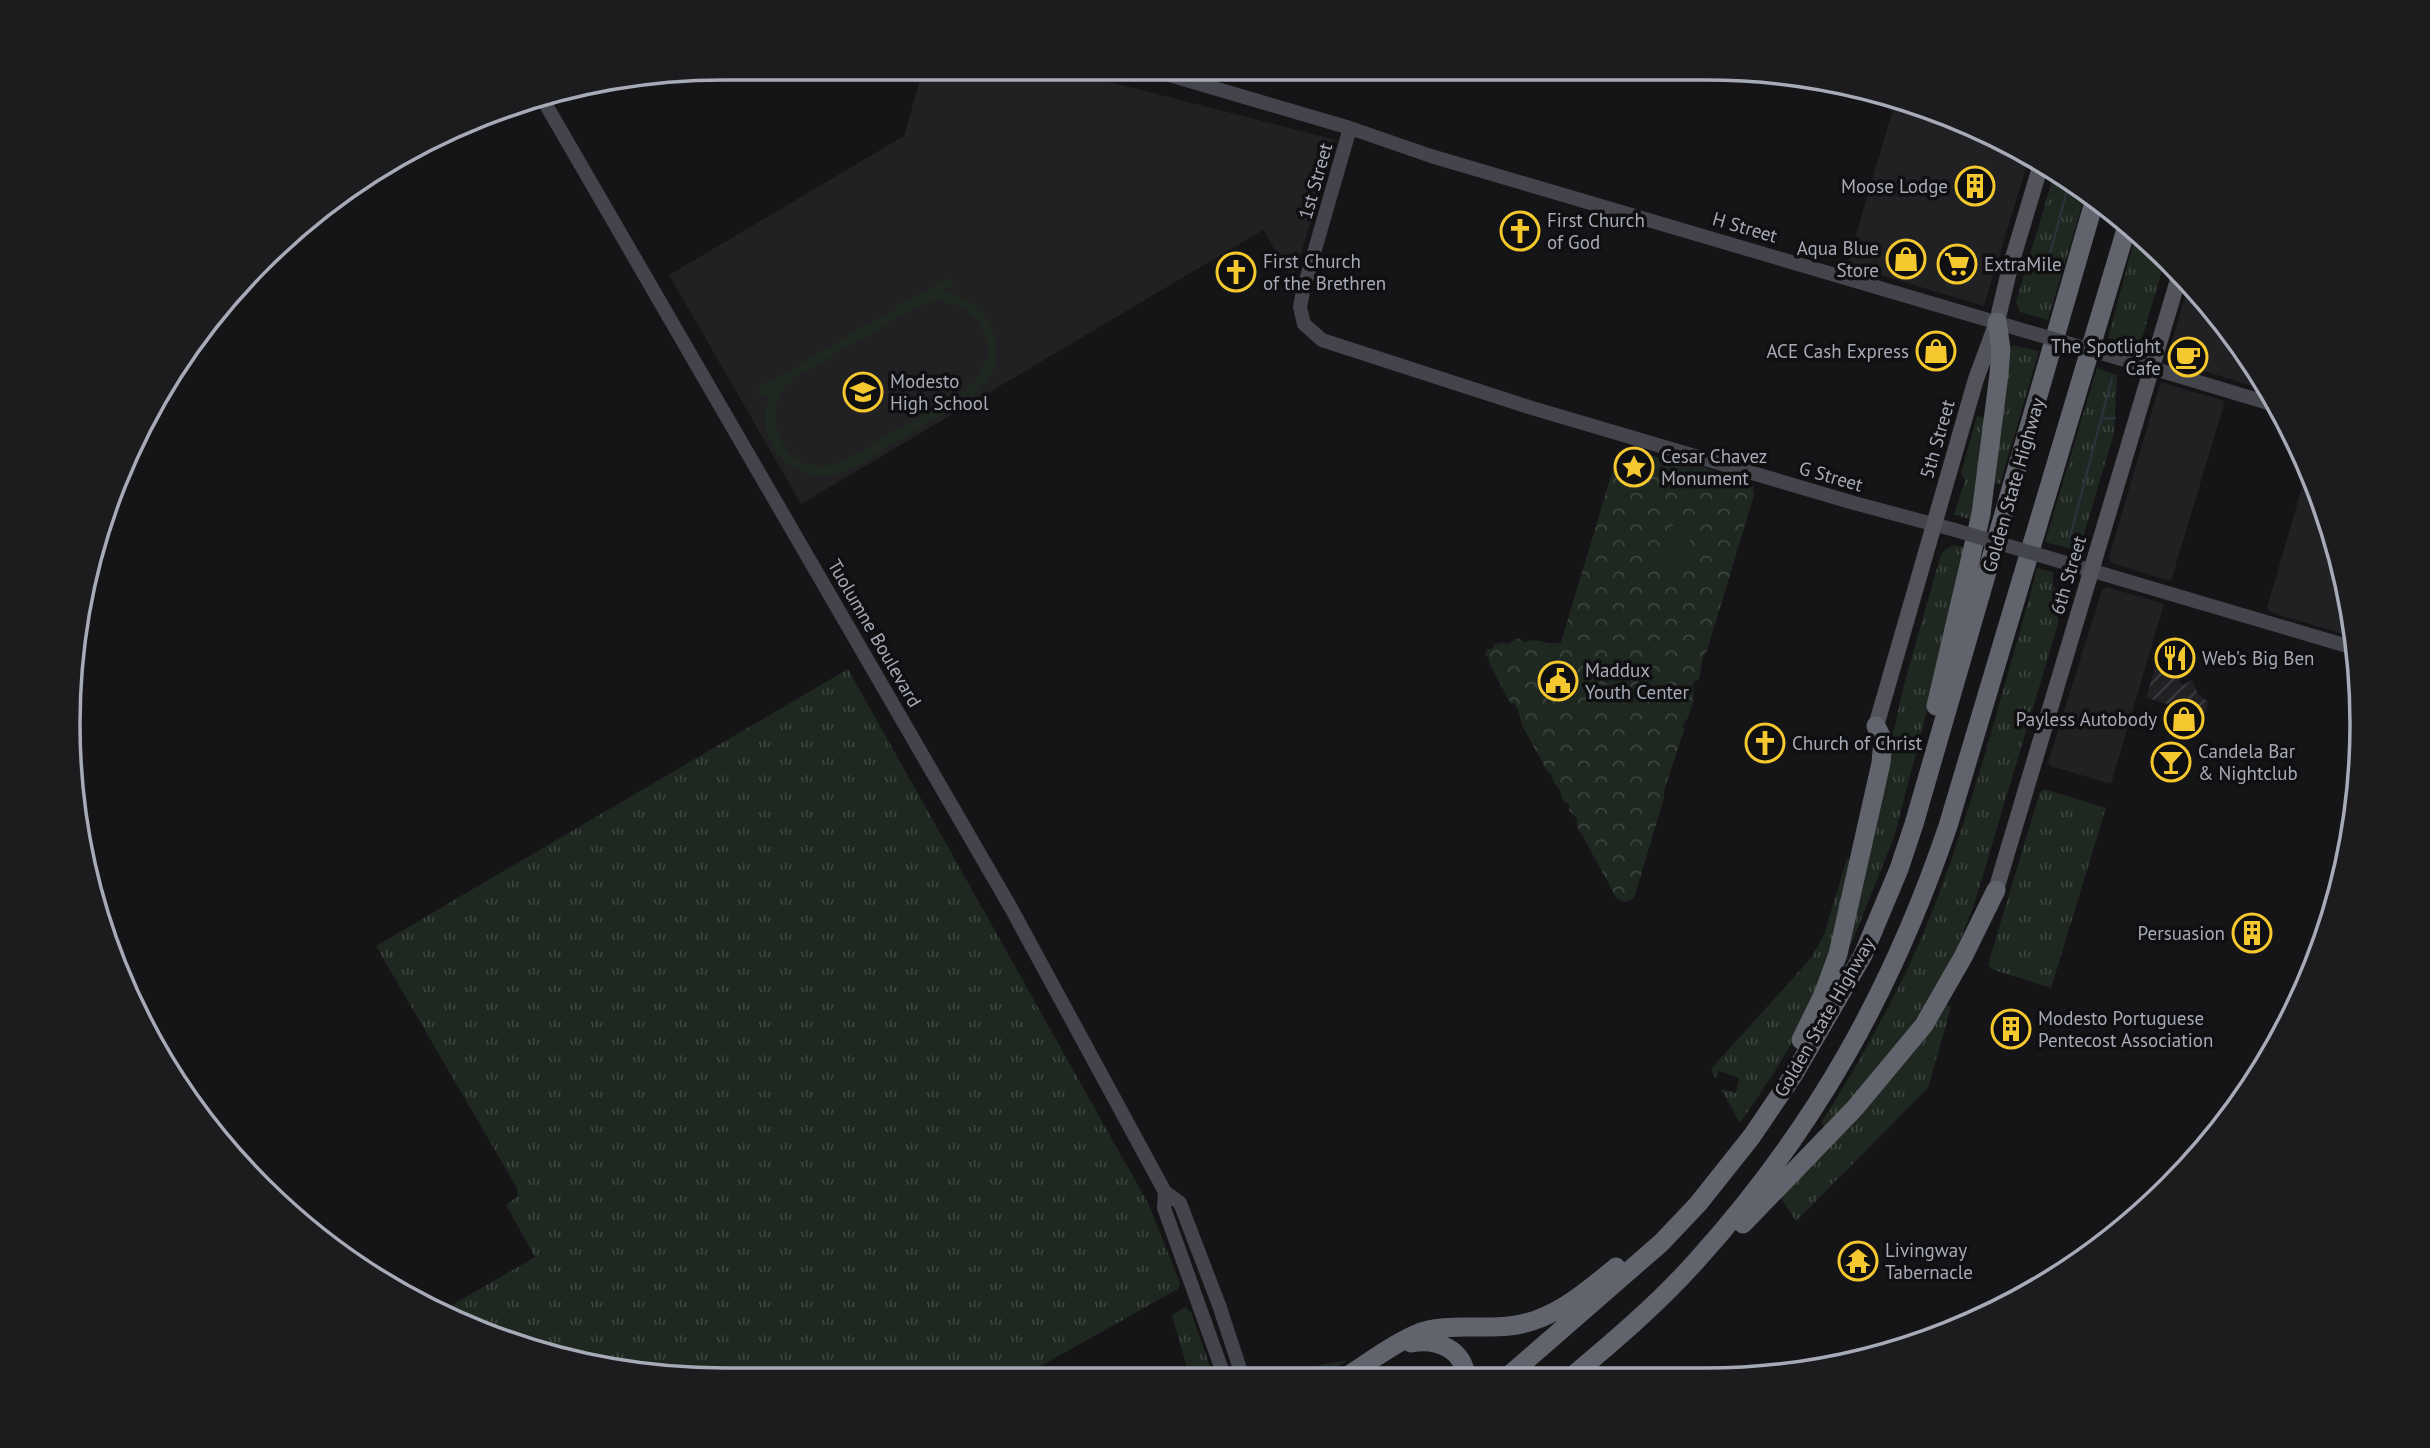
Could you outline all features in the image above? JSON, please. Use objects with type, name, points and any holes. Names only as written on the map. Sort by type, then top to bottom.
[{"type":"highway","name":"Golden State Highway","points":[[1517,1368],[1661,1243],[1698,1204],[1752,1136],[1794,1074],[1863,955],[1899,869],[1914,824],[2092,209]]},
{"type":"highway","name":"Golden State Highway","points":[[1582,1368],[1622,1334],[1697,1260],[1784,1154],[1819,1103],[1854,1044],[1913,924],[1948,826],[2124,235]]},
{"type":"highway","points":[[1914,824],[1918,780],[1981,514],[1999,374],[2001,349],[1997,322]]},
{"type":"highway","points":[[1752,1136],[1823,995],[1838,954],[1881,763],[1883,740],[1876,726]]},
{"type":"highway","points":[[1697,1260],[1745,1221],[1850,1114],[1895,1063],[1941,998],[1996,890]]},
{"type":"highway","points":[[1360,1368],[1413,1335],[1427,1330],[1524,1324],[1557,1311],[1624,1261],[1729,1165]]},
{"type":"highway","points":[[1590,1368],[1622,1334]]},
{"type":"highway","points":[[1390,1350],[1415,1342],[1441,1344],[1455,1352],[1462,1368]]},
{"type":"main road","name":"H Street","points":[[1190,80],[1350,128],[1431,156],[2262,401]]},
{"type":"main road","name":"Tuolumne Boulevard","points":[[546,105],[1011,908],[1166,1192],[1180,1203],[1240,1368]]},
{"type":"main road","name":"1st Street","points":[[1304,324],[1300,307],[1303,291],[1350,128]]},
{"type":"main road","name":"5th Street","points":[[1876,726],[1976,379],[1997,322],[2038,173]]},
{"type":"main road","name":"6th Street","points":[[1996,890],[2176,285]]},
{"type":"main road","name":"G Street","points":[[1304,324],[1322,340],[1451,383],[2344,645]]},
{"type":"main road","name":"Tuolumne Boulevard","points":[[1166,1192],[1164,1208],[1221,1368]]},
{"type":"shaded area","name":"Modesto High School","points":[[920,80],[1102,80],[1336,140],[1293,280],[1263,230],[801,504],[669,275],[904,136]]},
{"type":"shaded area","points":[[1893,109],[1952,129],[2027,166],[1984,306],[1847,265]]},
{"type":"shaded area","points":[[2185,295],[2217,332],[2254,386],[2169,360],[2168,355]]},
{"type":"shaded area","points":[[2160,384],[2225,401],[2171,581],[2111,563],[2109,557]]},
{"type":"shaded area","points":[[2303,484],[2328,557],[2343,634],[2273,613],[2267,608]]},
{"type":"shaded area","points":[[2107,587],[2164,604],[2111,784],[2051,766],[2048,762],[2102,590]]},
{"type":"shaded area","points":[[2156,665],[2182,673],[2179,682],[2183,685],[2192,680],[2198,694],[2208,702],[2205,714],[2146,698]]},
{"type":"green space","points":[[2052,182],[2083,202],[2048,320],[2020,312],[2016,302]]},
{"type":"green space","points":[[2133,243],[2162,270],[2143,335],[2137,344],[2108,338]]},
{"type":"green space","points":[[948,277],[953,285],[943,291],[962,297],[978,308],[989,321],[995,337],[997,353],[993,370],[983,386],[968,400],[855,467],[837,474],[820,476],[804,473],[790,466],[778,455],[767,433],[766,409],[770,393],[761,398],[756,390]],"holes":[[[936,301],[954,304],[968,312],[979,323],[987,350],[984,365],[976,379],[963,391],[840,463],[820,466],[803,462],[789,452],[780,439],[775,423],[776,406],[784,390],[798,376],[915,308]]]},
{"type":"green space","points":[[2012,345],[2039,351],[2000,484],[1990,482]]},
{"type":"green space","points":[[2097,368],[2117,375],[2114,433],[2079,551],[2045,542]]},
{"type":"green space","points":[[1977,416],[1985,418],[1972,520],[1954,514],[1965,481],[1961,473]]},
{"type":"green space","points":[[1625,448],[1692,467],[1699,466],[1737,478],[1737,481],[1752,483],[1754,495],[1707,651],[1703,656],[1699,679],[1693,685],[1690,711],[1683,725],[1684,730],[1635,895],[1624,902],[1616,897],[1577,826],[1577,819],[1569,810],[1569,804],[1563,801],[1559,788],[1522,725],[1518,710],[1514,703],[1511,704],[1489,663],[1489,658],[1485,655],[1487,649],[1492,649],[1495,644],[1508,644],[1517,638],[1525,642],[1561,642],[1614,466],[1619,463]]},
{"type":"green space","points":[[1675,519],[1695,525],[1682,569],[1662,563]]},
{"type":"green space","points":[[1953,545],[1966,548],[1935,680],[1894,837],[1851,945],[1846,942],[1904,685],[1940,557]]},
{"type":"green space","points":[[2037,568],[2053,572],[2053,588],[2058,589],[2058,624],[1974,905],[1957,948],[1919,1019],[1827,1128],[1821,1123],[1881,1020],[1932,912],[1972,798]]},
{"type":"green space","points":[[848,669],[1149,1205],[1180,1283],[1178,1289],[1037,1368],[682,1366],[640,1362],[557,1346],[478,1319],[450,1306],[535,1257],[506,1205],[518,1196],[517,1188],[376,946]]},
{"type":"green space","points":[[2044,789],[2106,808],[2051,988],[1991,969],[1988,964],[2040,792]]},
{"type":"green space","points":[[1847,858],[1851,860],[1841,909],[1818,989],[1793,1041],[1740,1123],[1721,1089],[1736,1093],[1739,1078],[1719,1071],[1716,1079],[1711,1069],[1812,957],[1824,935]]},
{"type":"green space","points":[[1945,1004],[1951,1007],[1928,1088],[1796,1221],[1780,1197],[1889,1082]]},
{"type":"green space","points":[[1185,1307],[1191,1312],[1211,1368],[1187,1368],[1172,1315]]},
{"type":"green space","points":[[1348,1360],[1334,1368],[1303,1368]]},
{"type":"waterway","points":[[2026,267],[2035,270],[2044,268],[2067,191]]},
{"type":"waterway","points":[[2080,548],[2070,538],[2112,378]]},
{"type":"waterway","points":[[2101,419],[2115,418]]},
{"type":"place","name":"Moose Lodge","points":[[1975,186]]},
{"type":"place","name":"First Church of God","points":[[1520,231]]},
{"type":"place","name":"Aqua Blue Store","points":[[1906,259]]},
{"type":"place","name":"ExtraMile","points":[[1957,264]]},
{"type":"place","name":"First Church of the Brethren","points":[[1236,272]]},
{"type":"place","name":"ACE Cash Express","points":[[1936,351]]},
{"type":"place","name":"The Spotlight Cafe","points":[[2188,357]]},
{"type":"place","name":"Modesto High School","points":[[863,392]]},
{"type":"place","name":"Cesar Chavez Monument","points":[[1634,467]]},
{"type":"place","name":"Web's Big Ben","points":[[2175,658]]},
{"type":"place","name":"Maddux Youth Center","points":[[1558,681]]},
{"type":"place","name":"Payless Autobody","points":[[2184,719]]},
{"type":"place","name":"Church of Christ","points":[[1765,743]]},
{"type":"place","name":"Candela Bar & Nightclub","points":[[2171,762]]},
{"type":"place","name":"Persuasion","points":[[2252,933]]},
{"type":"place","name":"Modesto Portuguese Pentecost Association","points":[[2011,1029]]},
{"type":"place","name":"Livingway Tabernacle","points":[[1858,1261]]}]
